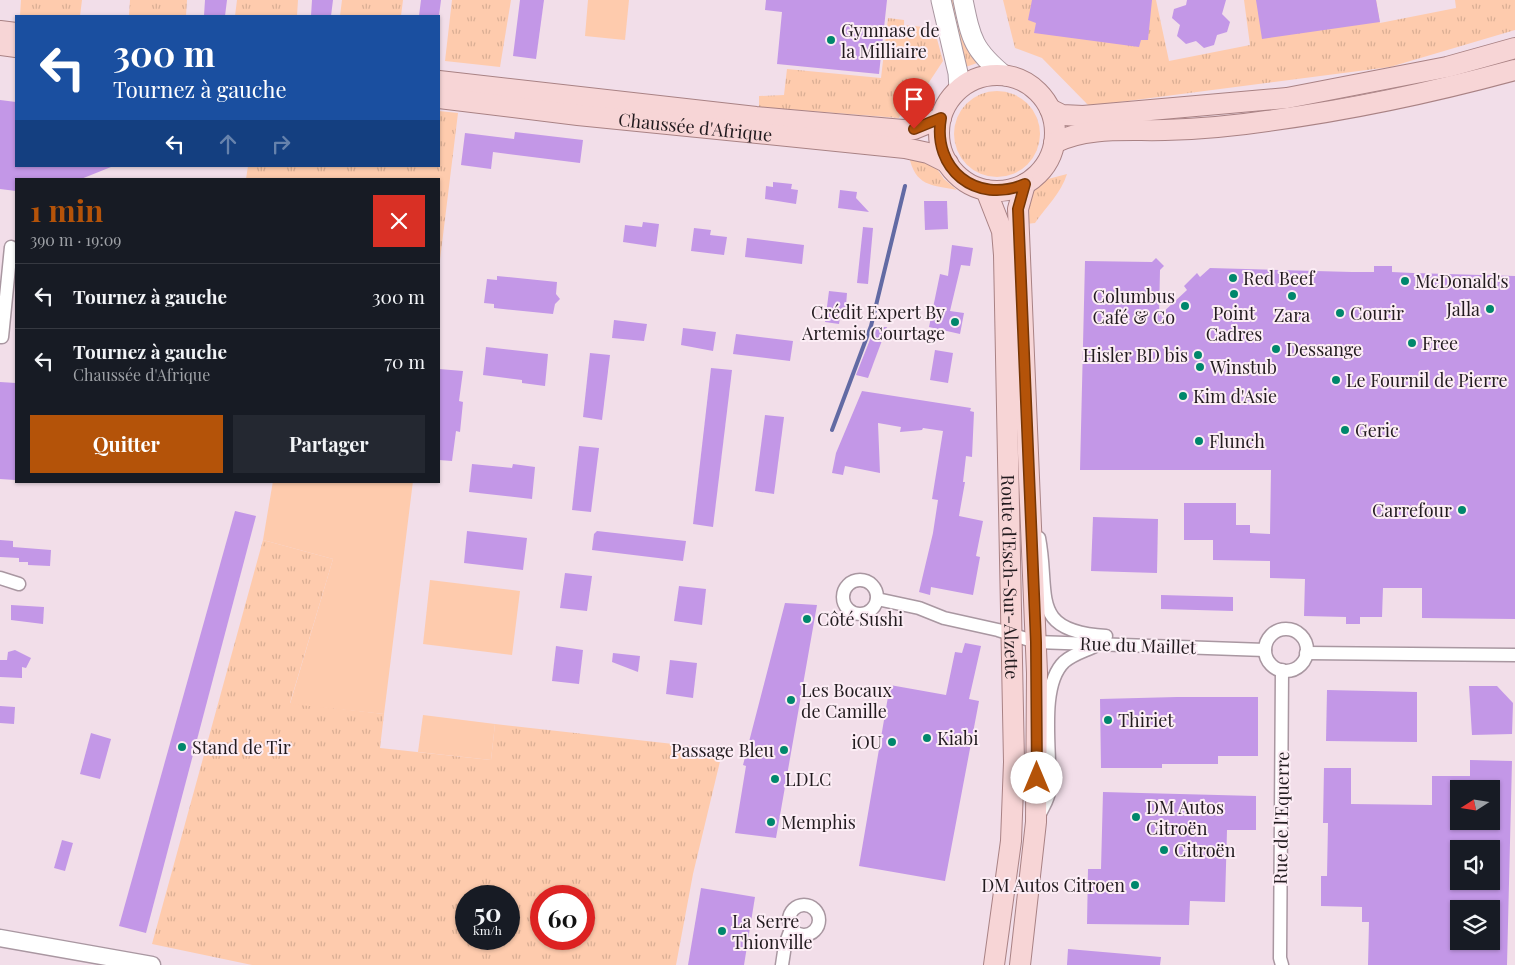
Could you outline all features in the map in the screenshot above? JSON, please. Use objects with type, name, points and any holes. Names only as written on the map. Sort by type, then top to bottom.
[{"type":"main road","points":[[941,0],[958,73],[959,89]]},
{"type":"main road","points":[[963,0],[975,45],[985,59],[1005,76],[1032,86],[1050,109],[1062,115],[1083,116],[1287,98],[1447,67],[1515,48]]},
{"type":"main road","points":[[0,31],[15,32]]},
{"type":"main road","points":[[0,46],[15,47]]},
{"type":"main road","points":[[1054,143],[1084,132],[1168,130],[1266,122],[1372,104],[1515,70]]},
{"type":"main road","points":[[1005,76],[978,78],[959,89],[946,106],[941,118],[940,141],[948,163],[964,180],[986,190],[1006,190],[1025,184],[1043,169],[1054,143],[1055,132],[1050,109]]},
{"type":"main road","name":"Chaussée d'Afrique","points":[[440,81],[747,116],[903,130],[919,127],[941,118]]},
{"type":"main road","name":"Chaussée d'Afrique","points":[[440,98],[578,115],[905,148],[928,153],[948,163]]},
{"type":"main road","points":[[1020,965],[1036,822],[1036,642],[1018,209],[1025,184]]},
{"type":"main road","name":"Route d'Esch-Sur-Alzette","points":[[986,190],[1000,224],[1004,255],[1013,634],[1014,762],[1011,841],[994,965]]},
{"type":"street","points":[[0,336],[2,337],[11,248]]},
{"type":"street","points":[[1031,495],[1042,556],[1045,603],[1054,620],[1076,633],[1115,636],[1144,645]]},
{"type":"street","points":[[0,578],[20,584]]},
{"type":"street","name":"Rue du Maillet","points":[[877,599],[920,608],[944,618],[1013,634],[1036,642],[1265,650]]},
{"type":"street","points":[[1287,629],[1302,637],[1306,653],[1300,665],[1288,670],[1282,670],[1270,663],[1265,650],[1272,634],[1287,629]]},
{"type":"street","points":[[1036,822],[1050,793],[1049,722],[1053,679],[1064,662],[1074,655],[1102,644]]},
{"type":"street","points":[[1306,653],[1515,655]]},
{"type":"street","name":"Rue de l'Equerre","points":[[1282,670],[1280,958],[1282,965]]},
{"type":"street","points":[[782,965],[785,945],[791,929]]},
{"type":"street","points":[[0,938],[152,965]]},
{"type":"green space","points":[[21,0],[82,0],[80,15],[20,15]]},
{"type":"green space","points":[[130,0],[187,0],[186,15],[129,15]]},
{"type":"green space","points":[[237,0],[298,0],[297,15],[235,15]]},
{"type":"green space","points":[[342,0],[403,0],[401,15],[340,15]]},
{"type":"green space","points":[[452,0],[511,0],[500,67],[445,61]]},
{"type":"green space","points":[[588,0],[629,0],[625,40],[585,36]]},
{"type":"green space","points":[[948,0],[956,0],[968,48],[977,63],[963,68]]},
{"type":"green space","points":[[1003,0],[1156,0],[1169,61],[1250,45],[1244,0],[1376,0],[1380,23],[1456,8],[1455,0],[1515,0],[1515,30],[1390,67],[1089,106],[1042,58],[1015,48]]},
{"type":"green space","points":[[888,18],[904,20],[904,25],[934,28],[943,61],[916,102],[902,110],[899,118],[759,107],[759,96],[784,95],[787,69],[881,78]]},
{"type":"green space","points":[[997,91],[1014,94],[1028,103],[1037,117],[1040,134],[1037,151],[1028,165],[1014,174],[997,177],[980,174],[966,165],[957,151],[954,134],[957,117],[966,103],[980,94]]},
{"type":"green space","points":[[440,111],[458,113],[440,260],[440,178],[246,178],[248,167],[440,167]]},
{"type":"green space","points":[[909,156],[935,166],[944,179],[957,190],[932,185],[920,179],[915,173]]},
{"type":"green space","points":[[1067,174],[1057,194],[1035,223],[1026,224],[1030,193],[1048,179]]},
{"type":"green space","points":[[273,483],[413,483],[384,714],[290,704],[333,559],[263,540]]},
{"type":"green space","points":[[263,540],[333,559],[290,703],[384,714],[380,748],[491,760],[495,724],[718,749],[722,753],[693,874],[676,965],[252,965],[152,944]]},
{"type":"green space","points":[[430,580],[520,591],[512,655],[423,644]]},
{"type":"green space","points":[[423,715],[495,724],[491,760],[418,752]]},
{"type":"building","points":[[205,0],[227,0],[225,15],[204,15]]},
{"type":"building","points":[[312,0],[333,0],[331,15],[311,15]]},
{"type":"building","points":[[421,0],[441,0],[439,15],[419,15]]},
{"type":"building","points":[[520,0],[544,0],[536,59],[513,56]]},
{"type":"building","name":"Gymnase de la Milliaire","points":[[766,0],[887,0],[879,74],[777,64],[782,12],[765,10]]},
{"type":"building","points":[[1032,0],[1152,0],[1148,40],[1141,40],[1139,47],[1034,33],[1036,23],[1028,20]]},
{"type":"building","points":[[1187,0],[1226,0],[1222,14],[1230,22],[1227,32],[1217,35],[1214,45],[1204,48],[1196,41],[1186,44],[1177,36],[1180,25],[1172,18],[1174,9],[1186,5]]},
{"type":"building","points":[[1256,0],[1376,0],[1380,22],[1262,39]]},
{"type":"building","points":[[0,100],[15,102],[15,167],[111,167],[84,178],[15,178],[15,191],[0,189]]},
{"type":"building","points":[[515,132],[583,140],[580,163],[493,152],[491,169],[461,165],[465,133],[514,139]]},
{"type":"building","points":[[773,182],[792,184],[791,189],[798,190],[796,204],[765,199],[766,186],[773,187]]},
{"type":"building","points":[[840,190],[857,192],[856,198],[869,212],[838,208]]},
{"type":"building","points":[[924,201],[947,201],[948,229],[925,230]]},
{"type":"building","points":[[643,222],[659,224],[656,247],[623,242],[625,225],[642,227]]},
{"type":"building","points":[[863,227],[873,228],[868,284],[857,283]]},
{"type":"building","points":[[694,228],[711,230],[710,235],[727,237],[724,255],[691,251]]},
{"type":"building","points":[[747,238],[804,245],[802,264],[745,257]]},
{"type":"building","points":[[952,245],[973,248],[970,266],[961,265],[950,311],[964,313],[960,334],[929,327],[940,274],[948,276]]},
{"type":"building","name":"Geric","points":[[1156,258],[1164,266],[1160,270],[1159,316],[1187,290],[1184,286],[1197,273],[1200,277],[1210,268],[1374,272],[1374,266],[1392,266],[1392,272],[1515,276],[1515,619],[1422,618],[1422,588],[1383,588],[1382,617],[1360,617],[1360,624],[1346,624],[1346,617],[1304,616],[1305,579],[1270,578],[1270,561],[1213,560],[1213,540],[1184,540],[1184,503],[1236,503],[1236,525],[1250,525],[1250,533],[1270,534],[1271,470],[1080,470],[1085,261],[1152,262]]},
{"type":"building","points":[[497,276],[557,282],[556,294],[560,299],[555,304],[553,314],[494,308],[494,304],[484,303],[487,279],[497,280]]},
{"type":"building","points":[[829,291],[847,293],[845,318],[840,317],[839,324],[825,322]]},
{"type":"building","points":[[614,320],[647,324],[644,341],[612,338]]},
{"type":"building","points":[[875,327],[887,327],[868,378],[856,375]]},
{"type":"building","points":[[683,328],[716,332],[713,351],[681,345]]},
{"type":"building","points":[[736,334],[793,341],[790,361],[733,354]]},
{"type":"building","points":[[486,347],[548,354],[545,386],[522,383],[522,380],[483,375]]},
{"type":"building","points":[[935,350],[953,353],[948,383],[930,380]]},
{"type":"building","points":[[590,353],[610,355],[602,420],[583,417]]},
{"type":"building","points":[[711,368],[732,370],[713,527],[693,524]]},
{"type":"building","points":[[440,369],[463,371],[459,401],[463,402],[460,432],[456,431],[452,461],[440,460]]},
{"type":"building","points":[[0,382],[15,383],[15,480],[0,479]]},
{"type":"building","points":[[862,391],[971,408],[970,411],[974,412],[972,457],[966,456],[963,482],[965,482],[959,516],[983,521],[976,556],[980,557],[973,595],[931,587],[930,595],[919,592],[933,533],[938,500],[932,499],[943,431],[923,428],[922,430],[900,432],[901,427],[878,423],[880,473],[845,466],[843,475],[832,473],[836,453]]},
{"type":"building","points":[[765,415],[784,417],[774,494],[755,491]]},
{"type":"building","points":[[579,446],[599,448],[591,512],[572,510]]},
{"type":"building","points":[[472,464],[512,468],[513,464],[535,467],[532,499],[469,492]]},
{"type":"building","name":"Stand de Tir","points":[[235,511],[256,516],[146,933],[119,926]]},
{"type":"building","points":[[1093,517],[1158,519],[1157,573],[1091,571]]},
{"type":"building","points":[[467,531],[527,538],[523,570],[464,563]]},
{"type":"building","points":[[597,531],[686,541],[683,561],[592,550],[594,534]]},
{"type":"building","points":[[0,540],[13,541],[13,547],[51,550],[50,566],[28,565],[28,562],[19,562],[19,558],[0,557]]},
{"type":"building","points":[[565,573],[592,576],[587,611],[560,608]]},
{"type":"building","points":[[679,586],[706,589],[702,625],[674,621]]},
{"type":"building","points":[[1161,595],[1233,597],[1233,611],[1161,609]]},
{"type":"building","points":[[785,603],[817,605],[776,838],[735,833],[746,766],[743,765]]},
{"type":"building","points":[[11,605],[44,607],[43,624],[11,620]]},
{"type":"building","name":"Kiabi","points":[[965,643],[981,646],[969,699],[979,701],[945,881],[859,866],[890,685],[946,695],[955,652],[962,653]]},
{"type":"building","points":[[556,646],[583,650],[579,684],[552,681]]},
{"type":"building","points":[[15,650],[31,658],[26,668],[22,667],[22,678],[0,677],[0,660],[7,660],[8,652]]},
{"type":"building","points":[[613,653],[640,656],[638,672],[612,662]]},
{"type":"building","points":[[670,660],[697,663],[693,698],[666,694]]},
{"type":"building","points":[[1469,686],[1497,686],[1513,703],[1512,734],[1472,735]]},
{"type":"building","points":[[1327,690],[1417,692],[1417,742],[1326,741]]},
{"type":"building","points":[[1258,697],[1258,756],[1218,756],[1218,764],[1162,764],[1162,768],[1101,768],[1100,699]]},
{"type":"building","points":[[0,706],[15,707],[14,724],[0,723]]},
{"type":"building","points":[[91,733],[111,739],[100,779],[80,774]]},
{"type":"building","points":[[1470,760],[1512,761],[1507,965],[1368,965],[1369,922],[1362,922],[1362,907],[1321,906],[1321,876],[1327,876],[1328,823],[1323,823],[1324,768],[1351,768],[1351,804],[1432,805],[1432,776],[1470,776]]},
{"type":"building","name":"Citroën","points":[[1103,792],[1256,796],[1256,830],[1227,830],[1225,902],[1190,901],[1189,925],[1087,924],[1088,869],[1101,869]]},
{"type":"building","points":[[62,840],[73,843],[65,871],[54,868]]},
{"type":"building","name":"La Serre Thionville","points":[[701,888],[755,897],[744,965],[688,965]]},
{"type":"building","points":[[1068,949],[1161,957],[1160,965],[1067,965]]},
{"type":"waterway","points":[[832,430],[871,326],[905,186]]},
{"type":"place","name":"Gymnase de la Milliaire","points":[[831,40]]},
{"type":"place","name":"Red Beef","points":[[1233,278]]},
{"type":"place","name":"McDonald's","points":[[1405,281]]},
{"type":"place","name":"Point Cadres","points":[[1234,294]]},
{"type":"place","name":"Zara","points":[[1292,296]]},
{"type":"place","name":"Columbus Café & Co","points":[[1185,306]]},
{"type":"place","name":"Jalla","points":[[1490,309]]},
{"type":"place","name":"Courir","points":[[1340,313]]},
{"type":"place","name":"Crédit Expert By Artemis Courtage","points":[[955,322]]},
{"type":"place","name":"Free","points":[[1412,343]]},
{"type":"place","name":"Dessange","points":[[1276,349]]},
{"type":"place","name":"Hisler BD bis","points":[[1198,355]]},
{"type":"place","name":"Winstub","points":[[1200,367]]},
{"type":"place","name":"Le Fournil de Pierre","points":[[1336,380]]},
{"type":"place","name":"Kim d'Asie","points":[[1183,396]]},
{"type":"place","name":"Geric","points":[[1345,430]]},
{"type":"place","name":"Flunch","points":[[1199,441]]},
{"type":"place","name":"Carrefour","points":[[1462,510]]},
{"type":"place","name":"Côté Sushi","points":[[807,619]]},
{"type":"place","name":"Les Bocaux de Camille","points":[[791,700]]},
{"type":"place","name":"Thiriet","points":[[1108,720]]},
{"type":"place","name":"Kiabi","points":[[927,738]]},
{"type":"place","name":"iOU","points":[[892,742]]},
{"type":"place","name":"Stand de Tir","points":[[182,747]]},
{"type":"place","name":"Passage Bleu","points":[[784,750]]},
{"type":"place","name":"LDLC","points":[[775,779]]},
{"type":"place","name":"DM Autos Citroën","points":[[1136,817]]},
{"type":"place","name":"Memphis","points":[[771,822]]},
{"type":"place","name":"Citroën","points":[[1164,850]]},
{"type":"place","name":"DM Autos Citroen","points":[[1135,885]]},
{"type":"place","name":"La Serre Thionville","points":[[722,931]]},
{"type":"route","points":[[914,129],[941,118],[939,129],[940,141],[948,163],[964,180],[974,186],[996,191],[1016,188],[1025,184],[1018,209],[1024,317],[1036,642],[1037,778]]}]
